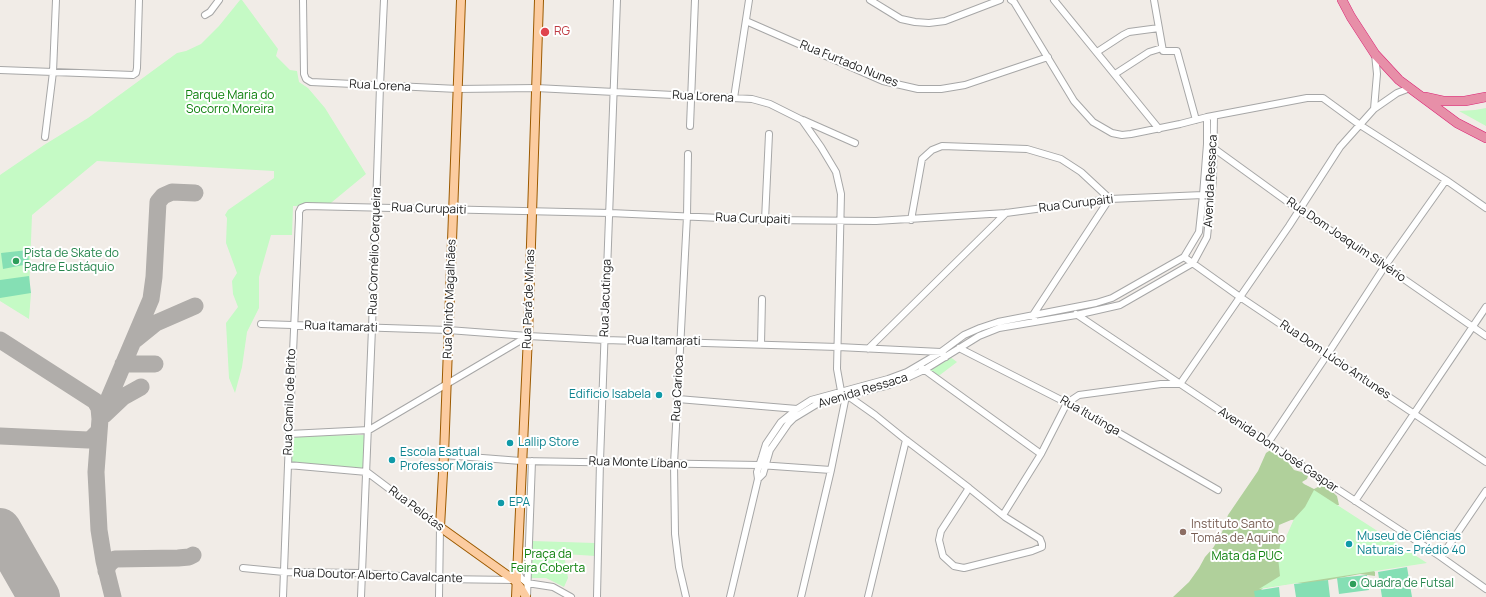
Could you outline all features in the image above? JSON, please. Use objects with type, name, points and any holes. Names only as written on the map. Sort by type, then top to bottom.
[{"type":"highway","points":[[1342,0],[1375,54],[1399,80],[1457,123],[1486,138]]},
{"type":"highway","points":[[1422,96],[1443,101],[1465,101],[1486,97]]},
{"type":"main road","name":"Rua Olinto Magalhães","points":[[440,527],[454,210],[461,0]]},
{"type":"main road","name":"Rua Pará de Minas","points":[[516,597],[515,581],[517,570],[533,211],[539,0]]},
{"type":"main road","name":"Rua Pelotas","points":[[440,527],[515,581],[526,597]]},
{"type":"street","points":[[45,137],[53,72],[56,0]]},
{"type":"street","points":[[0,70],[131,75],[136,73],[139,0]]},
{"type":"street","points":[[205,15],[210,12],[219,0]]},
{"type":"street","name":"Rua Lorena","points":[[303,0],[304,74],[306,79],[311,82],[458,89],[536,88],[752,99],[770,104],[802,120],[836,172],[842,194],[837,369],[841,391]]},
{"type":"street","name":"Rua Cornélio Cerqueira","points":[[361,597],[369,430],[384,0]]},
{"type":"street","name":"Rua Jacutinga","points":[[597,597],[600,462],[617,0]]},
{"type":"street","points":[[690,126],[695,0]]},
{"type":"street","points":[[734,98],[749,0]]},
{"type":"street","points":[[870,0],[900,19],[929,23],[945,21],[1000,0]]},
{"type":"street","points":[[1054,0],[1159,129]]},
{"type":"street","points":[[1154,0],[1163,51],[1176,51],[1196,120],[1207,130]]},
{"type":"street","points":[[1015,1],[1078,106],[1086,115],[1101,127],[1112,132],[1122,135],[1159,129],[1207,117],[1307,98],[1324,98],[1360,125],[1446,180],[1486,208]]},
{"type":"street","name":"Rua Furtado Nunes","points":[[746,21],[883,80],[918,89],[941,89],[965,85],[1048,57]]},
{"type":"street","points":[[1097,52],[1129,32],[1159,28]]},
{"type":"street","points":[[1115,74],[1150,52],[1162,48]]},
{"type":"street","points":[[1374,109],[1377,74],[1375,54]]},
{"type":"street","points":[[1003,515],[1040,454],[1068,403],[1079,395],[1162,384],[1180,384],[1299,210],[1340,147],[1374,109],[1397,93],[1410,88]]},
{"type":"street","name":"Avenida Ressaca","points":[[762,465],[766,444],[781,422],[811,400],[888,379],[959,348],[979,336],[999,328],[1076,315],[1120,305],[1193,263],[1207,237],[1212,196],[1214,116]]},
{"type":"street","name":"Avenida Ressaca","points":[[730,597],[758,479],[757,472],[767,458],[774,442],[794,418],[817,404],[886,386],[910,378],[924,370],[964,336],[980,328],[998,322],[1096,303],[1119,295],[1184,257],[1199,232],[1204,195],[1207,117]]},
{"type":"street","points":[[802,120],[855,143]]},
{"type":"street","points":[[765,220],[769,134]]},
{"type":"street","name":"Rua Dom Joaquim Silvério","points":[[1207,144],[1299,210],[1385,266],[1486,336]]},
{"type":"street","points":[[911,220],[922,159],[932,150],[942,146],[1027,149],[1061,159],[1081,172],[1109,200],[1033,315],[1034,322]]},
{"type":"street","name":"Rua Carioca","points":[[686,597],[679,567],[675,534],[674,464],[687,216],[688,154]]},
{"type":"street","points":[[1268,443],[1327,356],[1385,266],[1446,180]]},
{"type":"street","name":"Rua Curupaiti","points":[[302,208],[306,206],[376,207],[610,213],[765,220],[876,221],[1006,213],[1109,200],[1204,195]]},
{"type":"street","name":"Rua Camilo de Brito","points":[[283,597],[299,212],[302,208]]},
{"type":"street","points":[[868,349],[1006,213]]},
{"type":"street","name":"Rua Dom Lúcio Antunes","points":[[1184,257],[1240,297],[1486,462]]},
{"type":"street","points":[[761,344],[762,299]]},
{"type":"street","points":[[1074,307],[1076,315]]},
{"type":"street","points":[[1355,501],[1486,307]]},
{"type":"street","name":"Avenida Dom José Gaspar","points":[[1076,315],[1355,501],[1441,556],[1486,590]]},
{"type":"street","name":"Rua Itamarati","points":[[262,324],[448,330],[605,340],[681,341],[838,347],[943,354]]},
{"type":"street","points":[[289,434],[369,430],[528,336]]},
{"type":"street","name":"Rua Itutinga","points":[[959,348],[1068,403],[1218,490]]},
{"type":"street","points":[[918,366],[1040,454]]},
{"type":"street","points":[[841,391],[846,396],[875,416],[969,488],[1003,515],[1040,539],[1042,547],[1032,552],[964,568],[954,566],[943,556],[939,540],[941,531],[969,488]]},
{"type":"street","points":[[801,597],[831,470],[846,396]]},
{"type":"street","points":[[678,399],[797,409]]},
{"type":"street","points":[[868,597],[906,440]]},
{"type":"street","name":"Rua Monte Líbano","points":[[444,454],[521,461],[762,465],[831,470]]},
{"type":"street","points":[[526,597],[532,461]]},
{"type":"street","points":[[288,465],[367,472]]},
{"type":"street","name":"Rua Pelotas","points":[[367,472],[440,527]]},
{"type":"street","points":[[1441,556],[1486,491]]},
{"type":"street","name":"Rua Olinto Magalhães","points":[[439,597],[440,527]]},
{"type":"street","name":"Rua Doutor Alberto Cavalcante","points":[[243,568],[284,572],[362,573],[439,579],[515,581]]},
{"type":"street","points":[[517,570],[521,578],[527,583],[553,587],[571,597]]},
{"type":"green space","name":"Parque Maria do Socorro Moreira","points":[[240,0],[242,0],[278,49],[276,56],[290,70],[297,71],[299,82],[308,88],[325,108],[366,174],[326,207],[293,206],[292,235],[271,235],[259,277],[259,308],[247,332],[242,367],[235,393],[229,378],[226,323],[238,307],[233,294],[232,281],[237,273],[226,243],[227,218],[225,215],[228,210],[274,178],[274,171],[97,161],[32,215],[29,293],[31,293],[29,319],[0,301],[0,175],[44,145],[88,118],[177,53],[186,51],[201,44],[219,26]]},
{"type":"green space","points":[[1486,108],[1486,126],[1459,111],[1475,110]]},
{"type":"green space","name":"Pista de Skate do Padre Eustáquio","points":[[28,250],[29,264],[3,269],[1,253]]},
{"type":"green space","points":[[29,276],[31,293],[0,298],[0,280]]},
{"type":"green space","points":[[949,356],[957,362],[936,378],[925,372]]},
{"type":"green space","points":[[366,435],[365,470],[291,462],[292,436]]},
{"type":"green space","name":"Mata da PUC","points":[[1272,449],[1284,455],[1294,470],[1305,473],[1308,476],[1307,479],[1302,482],[1304,484],[1314,489],[1320,486],[1327,487],[1337,496],[1339,505],[1336,505],[1310,518],[1291,520],[1279,525],[1278,532],[1281,538],[1284,538],[1290,534],[1372,569],[1375,572],[1375,576],[1360,574],[1313,583],[1293,583],[1263,588],[1260,591],[1260,597],[1173,597],[1189,582],[1205,557],[1213,548],[1221,535],[1228,515],[1258,471],[1266,453]]},
{"type":"green space","points":[[1314,490],[1427,563],[1259,589],[1280,576],[1278,557],[1280,545],[1286,537],[1294,519],[1305,507]]},
{"type":"green space","name":"Praça da Feira Coberta","points":[[532,541],[595,543],[596,556],[564,554],[568,578],[564,587],[546,578],[529,578]]},
{"type":"green space","points":[[1407,567],[1412,597],[1382,597],[1378,572]]},
{"type":"green space","name":"Quadra de Futsal","points":[[1367,575],[1369,590],[1339,594],[1337,578]]},
{"type":"green space","points":[[1328,580],[1330,597],[1296,597],[1294,584]]},
{"type":"green space","points":[[1279,587],[1280,597],[1255,597],[1254,591]]},
{"type":"taxiway","points":[[113,597],[104,561],[99,530],[96,472],[100,419],[151,299],[154,277],[158,202],[163,196],[172,192],[195,193]]},
{"type":"taxiway","points":[[135,340],[156,323],[195,306]]},
{"type":"taxiway","points":[[0,340],[95,401],[99,408],[100,419]]},
{"type":"taxiway","points":[[123,364],[155,364]]},
{"type":"taxiway","points":[[104,415],[123,397],[141,387]]},
{"type":"taxiway","points":[[0,436],[88,440],[99,431]]},
{"type":"taxiway","points":[[106,571],[109,564],[115,559],[178,558],[193,555]]},
{"type":"runway","points":[[0,529],[39,597]]},
{"type":"place","name":"RG","points":[[545,32]]},
{"type":"place","name":"Pista de Skate do Padre Eustáquio","points":[[16,261]]},
{"type":"place","name":"Edificio Isabela","points":[[659,395]]},
{"type":"place","name":"Lallip Store","points":[[510,443]]},
{"type":"place","name":"Escola Esatual Professor Morais","points":[[392,460]]},
{"type":"place","name":"EPA","points":[[501,503]]},
{"type":"place","name":"Instituto Santo Tomás de Aquino","points":[[1183,532]]},
{"type":"place","name":"Museu de Ciências Naturais - Prédio 40","points":[[1349,544]]},
{"type":"place","name":"Quadra de Futsal","points":[[1353,584]]}]
